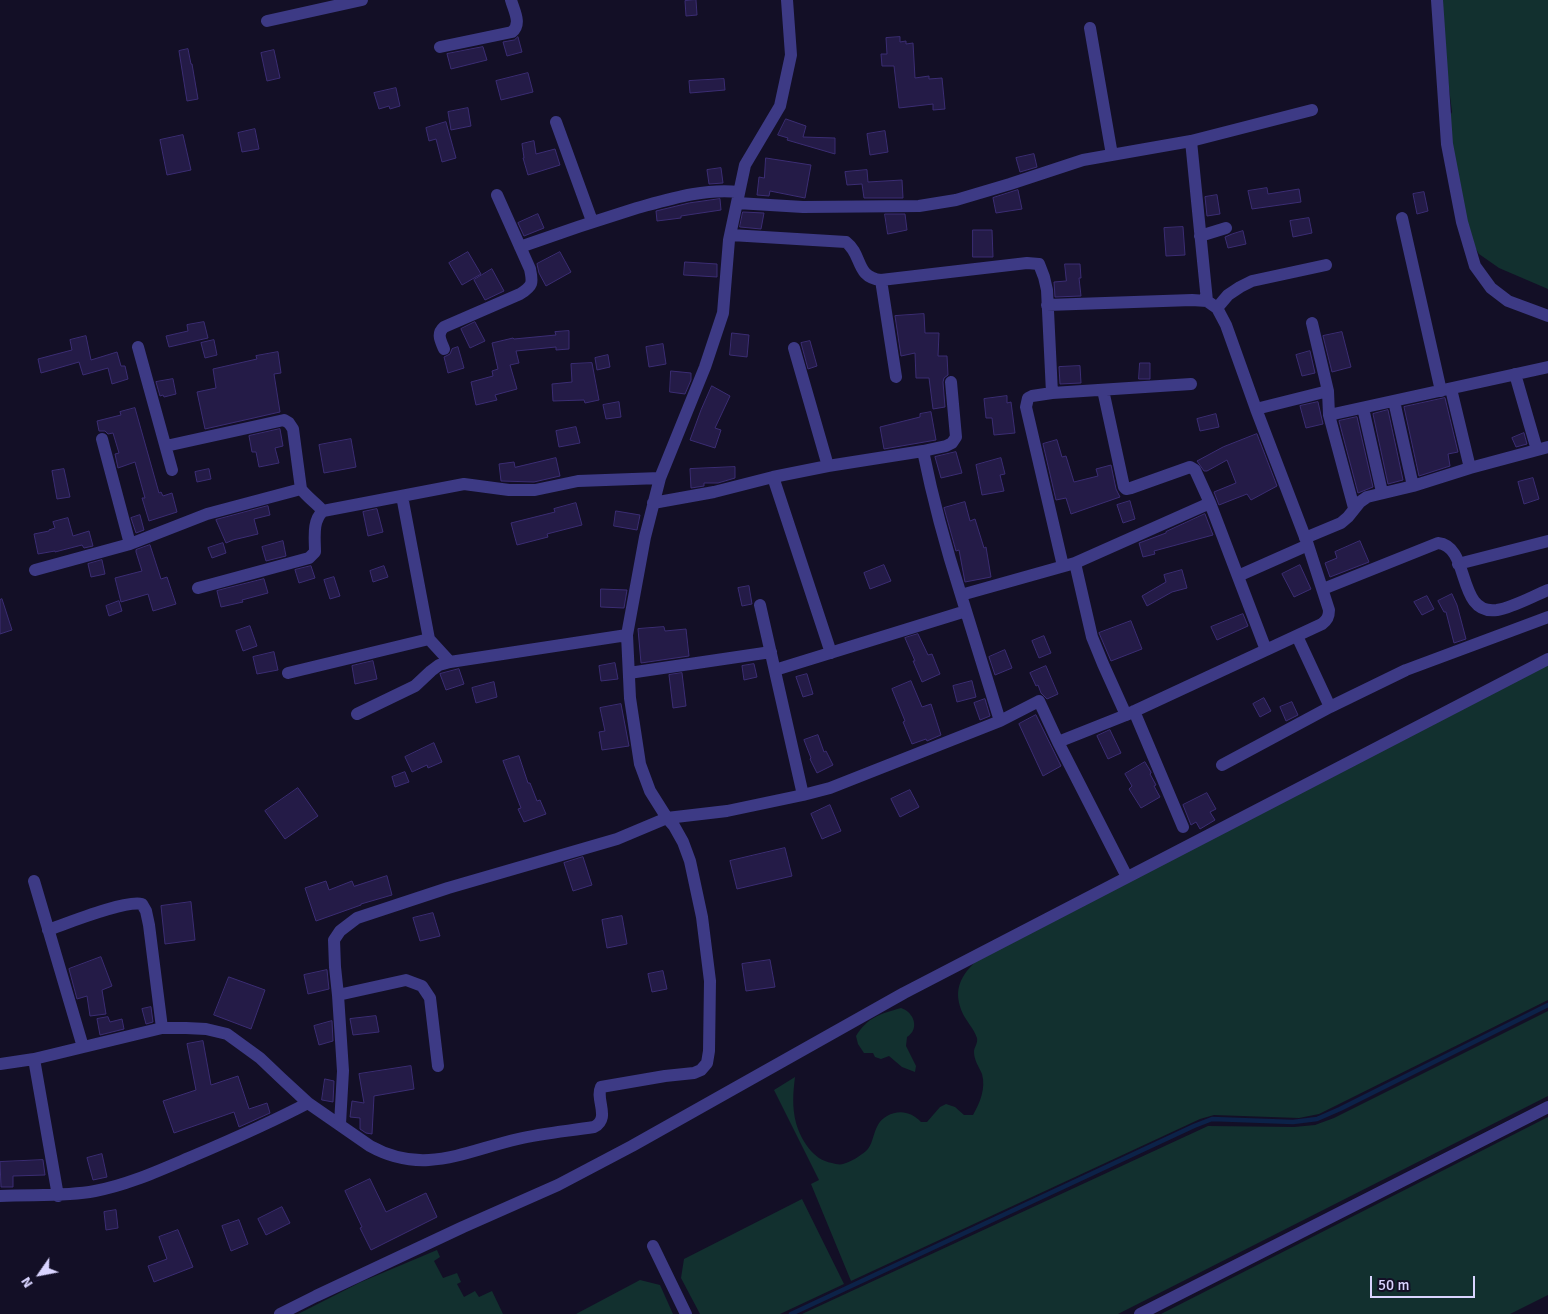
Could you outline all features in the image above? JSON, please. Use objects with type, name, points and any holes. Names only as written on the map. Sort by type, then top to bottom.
[{"type":"street","points":[[267,21],[362,0]]},
{"type":"street","points":[[440,48],[512,32],[518,24],[511,0]]},
{"type":"street","points":[[0,1064],[34,1059],[162,1028],[193,1028],[226,1034],[260,1058],[308,1103],[370,1146],[380,1152],[403,1159],[426,1161],[455,1156],[519,1138],[594,1127],[599,1125],[603,1110],[599,1092],[601,1087],[694,1073],[701,1070],[707,1062],[709,1051],[710,981],[702,917],[690,861],[683,842],[650,791],[640,764],[630,698],[627,635],[653,503],[660,478],[705,367],[722,312],[731,235],[745,165],[780,106],[791,55],[787,0]]},
{"type":"street","points":[[1437,0],[1447,144],[1462,222],[1475,266],[1491,288],[1508,301],[1548,316]]},
{"type":"street","points":[[1090,28],[1112,155]]},
{"type":"street","points":[[520,247],[592,222],[672,198],[724,190],[738,197],[803,207],[918,206],[956,200],[1083,160],[1190,141],[1312,110]]},
{"type":"street","points":[[556,122],[592,222]]},
{"type":"street","points":[[1058,742],[1130,713],[1266,650],[1327,621],[1329,616],[1323,589],[1226,325],[1212,305],[1200,236],[1190,141]]},
{"type":"street","points":[[444,350],[439,338],[444,327],[520,294],[532,285],[530,269],[497,194]]},
{"type":"street","points":[[1402,218],[1446,390],[1470,468]]},
{"type":"street","points":[[1200,236],[1226,228]]},
{"type":"street","points":[[731,235],[846,242],[852,246],[866,275],[873,279],[882,280],[1039,264],[1047,290],[1052,393]]},
{"type":"street","points":[[1047,305],[1192,300],[1212,305],[1240,286],[1326,265]]},
{"type":"street","points":[[882,280],[896,377]]},
{"type":"street","points":[[1312,323],[1328,391],[1329,415],[1354,508]]},
{"type":"street","points":[[138,347],[172,470]]},
{"type":"street","points":[[794,348],[828,466]]},
{"type":"street","points":[[1329,415],[1548,367]]},
{"type":"street","points":[[1238,576],[1341,523],[1367,497],[1413,486],[1470,468],[1542,449],[1515,374]]},
{"type":"street","points":[[653,503],[714,492],[772,477],[828,466],[946,446],[952,443],[956,436],[951,382]]},
{"type":"street","points":[[1183,827],[1130,713],[1103,664],[1092,637],[1069,565],[1026,407],[1028,398],[1052,393],[1190,384]]},
{"type":"street","points":[[1103,390],[1124,488],[1131,488],[1192,467],[1195,470],[1210,503],[1266,650]]},
{"type":"street","points":[[1256,409],[1328,391]]},
{"type":"street","points":[[1394,401],[1413,486]]},
{"type":"street","points":[[1363,408],[1382,492]]},
{"type":"street","points":[[166,446],[284,420],[293,429],[301,489],[323,511]]},
{"type":"street","points":[[102,439],[130,544]]},
{"type":"street","points":[[923,451],[944,540],[1000,721]]},
{"type":"street","points":[[772,477],[831,653]]},
{"type":"street","points":[[198,588],[309,558],[315,552],[316,522],[319,514],[323,511],[464,484],[509,490],[534,490],[578,481],[660,478]]},
{"type":"street","points":[[35,570],[130,544],[207,514],[301,489]]},
{"type":"street","points":[[402,496],[430,639],[450,662]]},
{"type":"street","points":[[961,595],[1069,565],[1210,503]]},
{"type":"street","points":[[1458,564],[1548,541]]},
{"type":"street","points":[[1323,589],[1438,543],[1450,547],[1474,602],[1481,608],[1496,610],[1508,607],[1548,590]]},
{"type":"street","points":[[760,605],[803,795]]},
{"type":"street","points":[[775,670],[966,611]]},
{"type":"street","points":[[1222,765],[1330,707],[1406,670],[1548,617]]},
{"type":"street","points":[[356,714],[416,686],[439,665],[627,635]]},
{"type":"street","points":[[1296,636],[1330,707]]},
{"type":"street","points":[[288,673],[430,639]]},
{"type":"street","points":[[629,673],[771,652]]},
{"type":"street","points":[[280,1314],[463,1227],[558,1185],[632,1146],[904,993],[1548,659]]},
{"type":"street","points":[[340,1124],[343,1071],[334,940],[340,931],[357,918],[448,888],[617,839],[667,818],[727,810],[830,788],[1000,721],[1039,701],[1127,877]]},
{"type":"street","points":[[34,881],[83,1047]]},
{"type":"street","points":[[48,930],[122,905],[142,904],[146,911],[149,925],[162,1028]]},
{"type":"street","points":[[338,995],[406,980],[422,986],[430,998],[438,1066]]},
{"type":"street","points":[[34,1059],[58,1196]]},
{"type":"street","points":[[0,1196],[58,1196],[95,1191],[144,1177],[268,1124],[308,1103]]},
{"type":"street","points":[[1140,1314],[1548,1107]]},
{"type":"street","points":[[653,1246],[686,1314]]},
{"type":"green space","points":[[1441,0],[1548,0],[1548,289],[1499,268],[1479,254],[1467,234],[1457,205],[1450,116],[1452,112],[1442,31]]},
{"type":"green space","points":[[1548,663],[1548,1000],[1319,1114],[1299,1118],[1214,1115],[1200,1119],[851,1281],[811,1184],[819,1180],[774,1090],[795,1077],[794,1111],[801,1136],[819,1158],[838,1164],[849,1162],[866,1151],[879,1124],[892,1114],[901,1112],[914,1116],[921,1122],[927,1122],[940,1107],[946,1104],[955,1107],[964,1115],[973,1115],[982,1095],[983,1079],[974,1055],[977,1038],[963,1014],[958,999],[958,992],[965,974],[975,962]]},
{"type":"green space","points":[[901,1008],[909,1013],[914,1021],[913,1030],[907,1037],[906,1046],[916,1066],[915,1072],[902,1067],[889,1056],[881,1059],[875,1057],[873,1053],[864,1053],[858,1044],[856,1036],[870,1020]]},
{"type":"green space","points":[[1548,1011],[1548,1096],[1118,1314],[802,1314],[1208,1126],[1294,1127],[1315,1125],[1334,1118]]},
{"type":"green space","points":[[1548,1117],[1548,1295],[1510,1314],[1161,1314]]},
{"type":"green space","points":[[802,1199],[844,1284],[780,1314],[700,1314],[681,1278],[684,1259]]},
{"type":"green space","points":[[437,1250],[440,1257],[434,1261],[443,1278],[457,1273],[461,1282],[457,1284],[464,1297],[475,1291],[479,1297],[492,1291],[503,1314],[298,1314],[361,1282]]},
{"type":"green space","points":[[640,1280],[660,1285],[673,1314],[576,1314]]},
{"type":"building","points":[[696,0],[697,15],[686,16],[685,1]]},
{"type":"building","points":[[518,37],[522,52],[507,56],[503,42],[514,40]]},
{"type":"building","points":[[900,37],[900,42],[906,41],[906,44],[913,43],[915,78],[929,76],[929,79],[942,78],[945,109],[933,110],[933,104],[899,108],[894,66],[882,66],[881,54],[887,54],[886,38]]},
{"type":"building","points":[[483,47],[487,60],[451,69],[447,54]]},
{"type":"building","points":[[188,49],[198,99],[187,101],[179,51]]},
{"type":"building","points":[[274,50],[280,78],[267,81],[261,53]]},
{"type":"building","points":[[528,73],[533,92],[501,100],[496,81]]},
{"type":"building","points":[[724,79],[725,90],[690,93],[689,81]]},
{"type":"building","points":[[396,88],[400,106],[390,109],[389,106],[379,109],[374,93]]},
{"type":"building","points":[[468,108],[471,126],[451,130],[448,112]]},
{"type":"building","points":[[786,119],[806,126],[803,137],[835,138],[835,154],[787,140],[788,138],[778,135]]},
{"type":"building","points":[[446,122],[456,158],[442,162],[436,139],[429,141],[426,128]]},
{"type":"building","points":[[255,129],[259,149],[242,152],[238,133]]},
{"type":"building","points":[[885,131],[888,152],[870,155],[867,134]]},
{"type":"building","points":[[183,135],[191,170],[167,175],[160,140]]},
{"type":"building","points":[[534,141],[536,154],[555,149],[560,165],[528,175],[523,158],[522,144]]},
{"type":"building","points":[[1034,154],[1037,167],[1020,172],[1016,158]]},
{"type":"building","points":[[766,158],[811,165],[805,198],[770,191],[769,196],[757,195],[759,177],[764,178]]},
{"type":"building","points":[[721,168],[723,183],[709,184],[707,170]]},
{"type":"building","points":[[867,170],[868,182],[902,180],[903,198],[864,198],[862,184],[847,185],[845,172]]},
{"type":"building","points":[[1267,188],[1268,194],[1299,189],[1301,202],[1252,209],[1248,191]]},
{"type":"building","points":[[1018,190],[1022,209],[996,213],[993,198]]},
{"type":"building","points":[[1424,192],[1428,211],[1417,214],[1413,194]]},
{"type":"building","points":[[1217,195],[1220,214],[1207,216],[1205,197]]},
{"type":"building","points":[[720,199],[721,210],[657,221],[656,211],[689,203]]},
{"type":"building","points":[[743,212],[764,213],[761,229],[740,227]]},
{"type":"building","points":[[538,214],[544,228],[524,236],[518,223]]},
{"type":"building","points":[[885,214],[905,214],[907,230],[888,234]]},
{"type":"building","points":[[1309,218],[1312,233],[1293,237],[1290,221]]},
{"type":"building","points":[[1183,227],[1185,255],[1166,256],[1164,228]]},
{"type":"building","points":[[973,230],[992,230],[993,257],[973,257]]},
{"type":"building","points":[[1243,231],[1246,244],[1228,248],[1225,237]]},
{"type":"building","points":[[468,252],[481,274],[462,285],[449,263]]},
{"type":"building","points":[[560,252],[571,272],[546,286],[539,273],[537,264]]},
{"type":"building","points":[[685,262],[717,264],[717,277],[684,275]]},
{"type":"building","points":[[1065,264],[1080,264],[1081,296],[1055,297],[1054,282],[1066,281]]},
{"type":"building","points":[[492,269],[504,291],[485,300],[474,280]]},
{"type":"building","points":[[924,314],[925,333],[939,333],[938,356],[947,356],[948,375],[944,378],[943,382],[945,407],[933,409],[929,378],[916,378],[915,353],[901,356],[895,316]]},
{"type":"building","points":[[204,322],[208,338],[169,347],[166,336],[188,331],[187,325]]},
{"type":"building","points":[[475,322],[485,341],[470,348],[461,329]]},
{"type":"building","points":[[569,331],[569,349],[556,350],[556,347],[516,351],[519,363],[510,365],[517,389],[495,395],[497,400],[476,405],[471,382],[493,376],[492,371],[498,369],[492,343],[513,338],[556,335],[555,332]]},
{"type":"building","points":[[1342,332],[1351,367],[1332,372],[1323,336]]},
{"type":"building","points":[[732,333],[749,335],[747,357],[730,355]]},
{"type":"building","points":[[86,336],[91,360],[117,352],[121,366],[125,366],[128,379],[112,384],[108,368],[83,375],[79,362],[41,373],[38,359],[72,350],[70,340]]},
{"type":"building","points":[[214,340],[217,355],[205,358],[201,343]]},
{"type":"building","points":[[810,341],[817,366],[808,369],[801,343]]},
{"type":"building","points":[[663,344],[666,364],[649,367],[646,347]]},
{"type":"building","points":[[458,347],[464,368],[448,373],[444,357],[450,354],[452,349]]},
{"type":"building","points":[[1310,351],[1315,373],[1302,376],[1296,355]]},
{"type":"building","points":[[278,352],[281,373],[274,374],[280,412],[205,429],[197,392],[216,388],[213,369],[257,359],[256,356]]},
{"type":"building","points":[[608,355],[610,367],[597,370],[595,358]]},
{"type":"building","points":[[592,363],[599,400],[585,403],[584,400],[553,401],[552,384],[572,382],[571,364]]},
{"type":"building","points":[[1140,363],[1150,363],[1150,379],[1139,379]]},
{"type":"building","points":[[1080,366],[1081,383],[1060,384],[1059,367]]},
{"type":"building","points":[[671,371],[691,373],[691,380],[685,394],[670,392]]},
{"type":"building","points":[[173,379],[176,394],[160,396],[156,382]]},
{"type":"building","points":[[712,386],[730,396],[715,428],[721,430],[715,448],[690,440]]},
{"type":"building","points":[[1007,396],[1007,403],[1011,402],[1015,433],[994,435],[992,418],[986,418],[984,399]]},
{"type":"building","points":[[1445,398],[1458,452],[1448,454],[1450,466],[1419,476],[1404,407]]},
{"type":"building","points":[[619,402],[621,417],[606,419],[603,405]]},
{"type":"building","points":[[1318,402],[1323,424],[1306,428],[1300,406]]},
{"type":"building","points":[[135,408],[159,493],[161,492],[163,496],[172,493],[177,512],[149,521],[142,498],[145,498],[135,462],[118,468],[115,454],[119,453],[113,433],[108,434],[105,431],[99,431],[97,421],[121,415],[120,412]]},
{"type":"building","points":[[1388,410],[1403,480],[1388,484],[1373,414]]},
{"type":"building","points":[[931,412],[936,440],[884,449],[880,427],[920,417],[920,414]]},
{"type":"building","points":[[1216,414],[1219,427],[1200,431],[1197,419]]},
{"type":"building","points":[[1357,417],[1373,487],[1358,493],[1339,421]]},
{"type":"building","points":[[576,427],[580,443],[559,447],[556,431]]},
{"type":"building","points":[[280,429],[283,446],[275,448],[279,463],[259,467],[256,452],[252,452],[249,436]]},
{"type":"building","points":[[1524,433],[1527,444],[1516,447],[1512,438]]},
{"type":"building","points":[[1257,434],[1277,486],[1251,500],[1247,494],[1219,505],[1214,492],[1236,483],[1227,460],[1207,471],[1204,471],[1197,461],[1223,447]]},
{"type":"building","points":[[351,439],[356,467],[324,473],[319,445]]},
{"type":"building","points":[[1057,440],[1062,457],[1066,456],[1074,482],[1098,476],[1096,469],[1111,465],[1116,489],[1120,497],[1071,514],[1066,498],[1056,500],[1043,444]]},
{"type":"building","points":[[956,452],[962,473],[941,478],[935,457]]},
{"type":"building","points":[[556,458],[560,476],[534,482],[501,481],[499,464],[514,462],[515,467]]},
{"type":"building","points":[[1001,458],[1005,474],[1000,475],[1004,491],[982,495],[976,465]]},
{"type":"building","points":[[735,467],[735,478],[718,483],[704,483],[704,486],[691,488],[690,469]]},
{"type":"building","points":[[64,469],[70,497],[57,499],[52,471]]},
{"type":"building","points":[[209,469],[211,479],[197,482],[195,472]]},
{"type":"building","points":[[1533,478],[1539,499],[1524,504],[1518,482]]},
{"type":"building","points":[[1130,501],[1135,519],[1123,523],[1117,505]]},
{"type":"building","points":[[965,502],[970,521],[975,519],[984,548],[986,547],[991,577],[965,582],[959,550],[956,551],[944,508]]},
{"type":"building","points":[[576,503],[582,525],[547,534],[548,537],[517,545],[511,523],[555,512],[554,509]]},
{"type":"building","points":[[268,506],[270,515],[254,519],[258,534],[226,543],[216,520]]},
{"type":"building","points":[[377,509],[383,532],[368,536],[363,512]]},
{"type":"building","points":[[616,511],[640,515],[637,530],[614,526]]},
{"type":"building","points":[[1205,514],[1213,535],[1154,551],[1155,554],[1143,557],[1139,543],[1166,533]]},
{"type":"building","points":[[140,515],[144,530],[136,533],[131,518]]},
{"type":"building","points":[[68,518],[73,536],[89,531],[93,546],[84,548],[82,545],[38,554],[34,534],[49,531],[55,528],[53,522]]},
{"type":"building","points":[[283,541],[286,556],[266,561],[262,547]]},
{"type":"building","points":[[1360,541],[1369,562],[1330,577],[1325,563],[1337,558],[1335,552]]},
{"type":"building","points":[[223,543],[226,553],[212,558],[208,548]]},
{"type":"building","points":[[150,545],[161,579],[167,577],[176,604],[153,611],[148,594],[121,602],[115,578],[142,571],[136,550]]},
{"type":"building","points":[[102,560],[105,574],[91,577],[88,564]]},
{"type":"building","points":[[884,565],[891,581],[870,589],[864,573]]},
{"type":"building","points":[[1300,565],[1311,589],[1294,597],[1282,574]]},
{"type":"building","points":[[311,566],[315,578],[299,583],[295,570]]},
{"type":"building","points":[[384,566],[388,577],[373,582],[370,571]]},
{"type":"building","points":[[1182,570],[1187,588],[1172,592],[1147,606],[1142,596],[1166,582],[1164,575]]},
{"type":"building","points":[[334,577],[340,596],[330,599],[324,580]]},
{"type":"building","points":[[264,579],[268,593],[221,607],[217,591]]},
{"type":"building","points":[[749,586],[752,604],[742,606],[738,588]]},
{"type":"building","points":[[601,589],[627,590],[624,608],[601,607]]},
{"type":"building","points":[[1452,594],[1457,605],[1466,639],[1454,643],[1446,612],[1444,612],[1438,601]]},
{"type":"building","points":[[1427,596],[1434,609],[1422,615],[1414,602]]},
{"type":"building","points":[[2,599],[12,630],[0,634],[0,600]]},
{"type":"building","points":[[119,601],[122,611],[109,616],[106,606]]},
{"type":"building","points":[[1243,614],[1248,626],[1217,640],[1211,627]]},
{"type":"building","points":[[1131,621],[1142,649],[1111,661],[1099,633]]},
{"type":"building","points":[[250,626],[257,646],[243,651],[236,631]]},
{"type":"building","points":[[664,627],[665,631],[686,629],[689,656],[641,663],[638,629]]},
{"type":"building","points":[[918,634],[928,655],[932,654],[940,674],[922,682],[905,638]]},
{"type":"building","points":[[1044,636],[1051,653],[1039,658],[1032,641]]},
{"type":"building","points":[[1005,650],[1012,668],[995,675],[989,657]]},
{"type":"building","points":[[274,652],[278,670],[257,674],[253,657]]},
{"type":"building","points":[[373,661],[377,679],[355,684],[352,666]]},
{"type":"building","points":[[615,663],[618,679],[601,681],[599,666]]},
{"type":"building","points":[[754,664],[757,677],[744,680],[742,666]]},
{"type":"building","points":[[1046,666],[1058,694],[1047,699],[1041,693],[1038,685],[1036,686],[1030,673]]},
{"type":"building","points":[[459,669],[464,684],[446,690],[440,674]]},
{"type":"building","points":[[682,673],[686,706],[673,708],[669,675]]},
{"type":"building","points":[[807,674],[813,694],[803,697],[796,677]]},
{"type":"building","points":[[911,681],[922,707],[931,704],[941,735],[927,741],[926,739],[912,744],[892,689]]},
{"type":"building","points":[[972,681],[976,697],[957,702],[953,686]]},
{"type":"building","points":[[494,682],[497,697],[476,703],[472,688]]},
{"type":"building","points":[[1264,698],[1271,711],[1260,717],[1253,704]]},
{"type":"building","points":[[985,699],[990,716],[980,720],[974,703]]},
{"type":"building","points":[[1292,702],[1298,715],[1286,721],[1280,707]]},
{"type":"building","points":[[621,704],[629,746],[602,750],[599,732],[605,731],[600,708]]},
{"type":"building","points":[[1036,715],[1061,766],[1043,776],[1019,724]]},
{"type":"building","points":[[1110,730],[1121,753],[1108,759],[1097,736]]},
{"type":"building","points":[[818,735],[824,752],[826,751],[833,765],[817,773],[804,740]]},
{"type":"building","points":[[434,743],[442,762],[428,768],[427,765],[412,772],[405,757]]},
{"type":"building","points":[[519,756],[528,783],[530,783],[537,801],[540,800],[546,814],[524,822],[518,809],[521,808],[503,761]]},
{"type":"building","points":[[1145,762],[1151,772],[1150,774],[1156,785],[1154,786],[1160,797],[1141,808],[1129,789],[1132,786],[1125,774]]},
{"type":"building","points":[[405,772],[409,782],[395,787],[392,777]]},
{"type":"building","points":[[298,788],[318,816],[285,839],[265,811]]},
{"type":"building","points":[[910,790],[919,807],[900,817],[891,799]]},
{"type":"building","points":[[1207,793],[1216,809],[1210,812],[1215,820],[1200,829],[1196,822],[1191,825],[1183,805]]},
{"type":"building","points":[[830,805],[841,831],[822,839],[811,814]]},
{"type":"building","points":[[785,848],[792,876],[737,889],[730,861]]},
{"type":"building","points":[[583,857],[592,885],[573,891],[564,863]]},
{"type":"building","points":[[387,876],[392,895],[361,904],[316,921],[305,888],[326,881],[329,890],[352,881],[354,886]]},
{"type":"building","points":[[191,902],[195,940],[165,944],[161,906]]},
{"type":"building","points":[[433,913],[440,936],[420,941],[413,918]]},
{"type":"building","points":[[622,916],[627,944],[607,948],[602,920]]},
{"type":"building","points":[[101,957],[112,986],[102,990],[106,1014],[90,1016],[87,996],[77,999],[69,969]]},
{"type":"building","points":[[770,960],[775,987],[746,991],[742,964]]},
{"type":"building","points":[[327,970],[329,989],[308,994],[304,975]]},
{"type":"building","points":[[663,971],[667,989],[652,992],[648,974]]},
{"type":"building","points":[[229,977],[265,990],[251,1029],[214,1015]]},
{"type":"building","points":[[151,1007],[153,1022],[146,1024],[142,1009]]},
{"type":"building","points":[[376,1016],[379,1032],[353,1035],[350,1019]]},
{"type":"building","points":[[108,1017],[110,1022],[122,1019],[124,1029],[100,1035],[97,1019]]},
{"type":"building","points":[[332,1021],[333,1041],[319,1045],[314,1026]]},
{"type":"building","points":[[203,1041],[211,1085],[238,1076],[249,1109],[267,1103],[270,1113],[239,1127],[234,1112],[174,1133],[163,1101],[196,1090],[187,1044]]},
{"type":"building","points":[[411,1066],[414,1089],[374,1096],[372,1134],[360,1129],[360,1118],[350,1117],[352,1101],[364,1103],[359,1074]]},
{"type":"building","points":[[325,1079],[334,1081],[333,1102],[322,1100]]},
{"type":"building","points":[[102,1154],[107,1177],[93,1180],[87,1158]]},
{"type":"building","points":[[43,1160],[45,1175],[13,1176],[13,1187],[1,1187],[0,1162]]},
{"type":"building","points":[[370,1179],[386,1212],[426,1193],[437,1217],[371,1250],[345,1191]]},
{"type":"building","points":[[282,1207],[290,1223],[266,1235],[258,1219]]},
{"type":"building","points":[[116,1210],[118,1228],[106,1230],[104,1212]]},
{"type":"building","points":[[239,1220],[248,1244],[231,1251],[222,1226]]},
{"type":"building","points":[[178,1230],[193,1267],[154,1282],[148,1266],[167,1259],[159,1237]]},
{"type":"waterway","points":[[791,1314],[1194,1126],[1212,1119],[1293,1122],[1317,1119],[1548,1005]]}]
